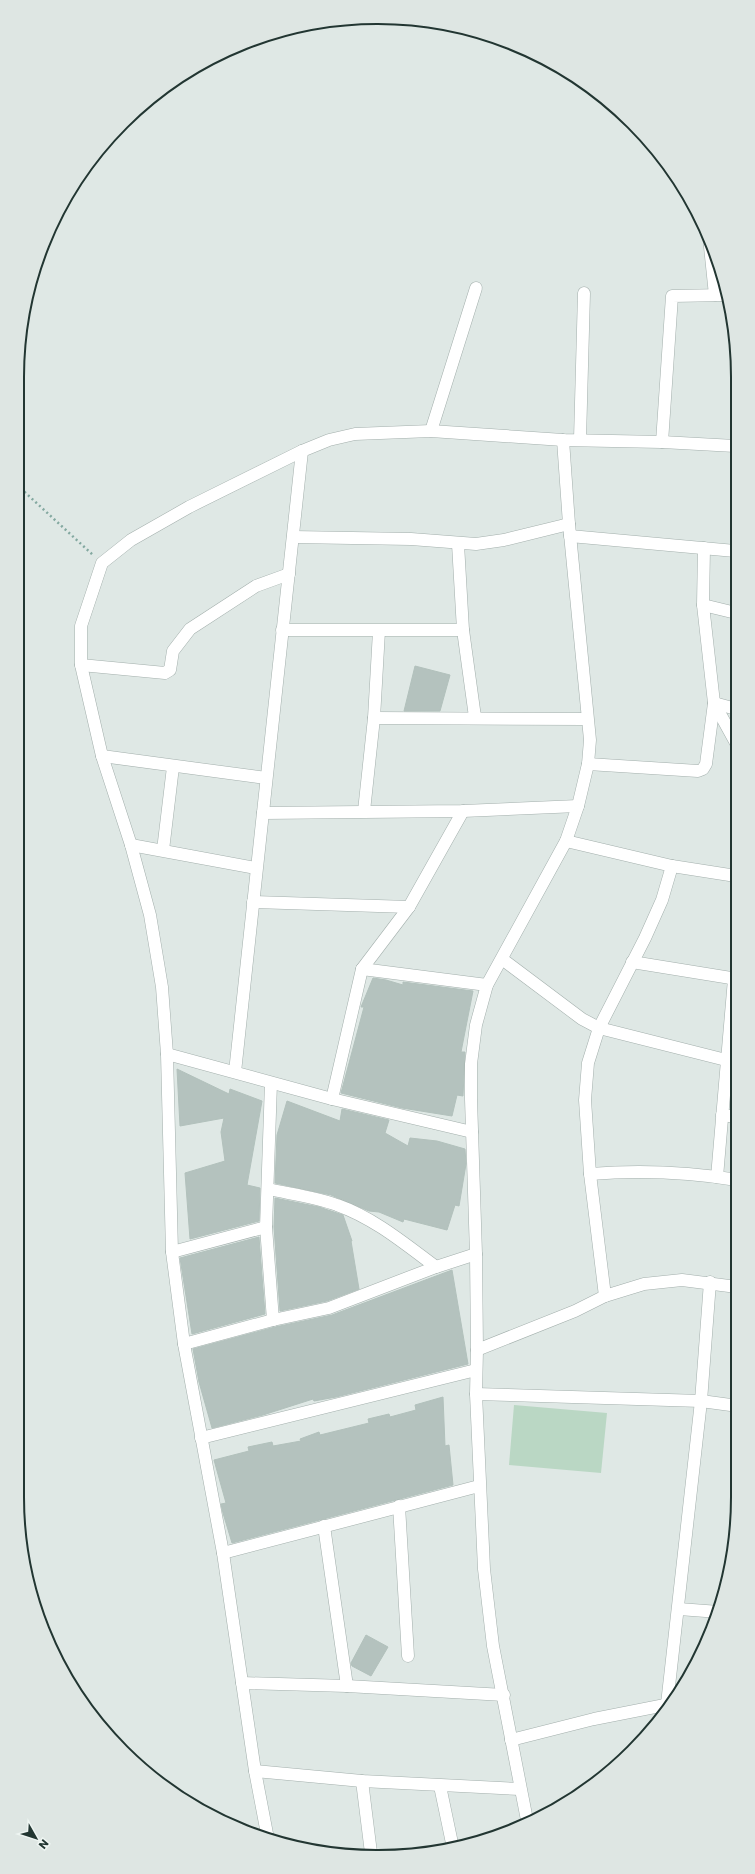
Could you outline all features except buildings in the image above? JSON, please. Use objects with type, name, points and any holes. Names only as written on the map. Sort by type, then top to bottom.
[{"type":"street","points":[[662,442],[672,296],[720,295],[717,280]]},
{"type":"street","points":[[431,432],[476,288]]},
{"type":"street","points":[[580,439],[584,293]]},
{"type":"street","points":[[267,1832],[255,1771],[223,1553],[184,1344],[172,1252],[167,1054],[162,987],[151,922],[131,845],[102,756],[81,665],[81,626],[102,563],[131,540],[189,507],[302,451],[329,440],[355,434],[431,432],[563,440],[580,439],[731,446]]},
{"type":"street","points":[[526,1817],[504,1695],[493,1646],[484,1569],[479,1486],[476,1394],[478,1350],[471,1064],[476,1025],[488,985],[566,841],[578,806],[588,764],[590,740],[570,536],[563,440]]},
{"type":"street","points":[[235,1072],[302,451]]},
{"type":"street","points":[[293,537],[411,539],[458,544],[476,544],[504,540],[569,524]]},
{"type":"street","points":[[570,536],[731,551]]},
{"type":"street","points":[[458,544],[463,630],[475,717]]},
{"type":"street","points":[[588,764],[698,771],[706,764],[714,703],[703,605],[704,548]]},
{"type":"street","points":[[81,665],[165,673],[170,670],[173,651],[190,629],[256,586],[289,574]]},
{"type":"street","points":[[703,605],[731,611]]},
{"type":"street","points":[[282,630],[463,630]]},
{"type":"street","points":[[364,811],[374,718],[379,631]]},
{"type":"street","points":[[714,703],[731,708]]},
{"type":"street","points":[[714,703],[731,734]]},
{"type":"street","points":[[374,718],[475,717],[587,719]]},
{"type":"street","points":[[102,756],[266,778]]},
{"type":"street","points":[[163,850],[173,766]]},
{"type":"street","points":[[263,813],[463,810],[578,806]]},
{"type":"street","points":[[332,1099],[362,969],[409,907],[463,810]]},
{"type":"street","points":[[566,841],[672,866],[731,875]]},
{"type":"street","points":[[131,845],[256,868]]},
{"type":"street","points":[[605,1296],[590,1174],[585,1100],[588,1062],[599,1028],[645,938],[662,900],[672,866]]},
{"type":"street","points":[[253,902],[409,907]]},
{"type":"street","points":[[502,959],[582,1019],[599,1028],[726,1060]]},
{"type":"street","points":[[632,962],[731,978]]},
{"type":"street","points":[[362,969],[488,985]]},
{"type":"street","points":[[717,1177],[731,1015]]},
{"type":"street","points":[[167,1054],[332,1099],[472,1132]]},
{"type":"street","points":[[271,1083],[266,1226],[273,1320]]},
{"type":"street","points":[[722,1115],[731,1116]]},
{"type":"street","points":[[590,1174],[623,1171],[672,1172],[731,1179]]},
{"type":"street","points":[[268,1189],[336,1204],[360,1214],[384,1228],[436,1267]]},
{"type":"street","points":[[172,1252],[266,1226]]},
{"type":"street","points":[[184,1344],[273,1320],[329,1308],[436,1267],[476,1254]]},
{"type":"street","points":[[478,1350],[575,1311],[605,1296],[644,1284],[682,1280],[710,1282],[731,1286]]},
{"type":"street","points":[[670,1694],[701,1401],[710,1282]]},
{"type":"street","points":[[201,1438],[476,1370]]},
{"type":"street","points":[[476,1394],[701,1401],[731,1405]]},
{"type":"street","points":[[223,1553],[479,1486]]},
{"type":"street","points":[[399,1506],[408,1656]]},
{"type":"street","points":[[324,1526],[346,1686]]},
{"type":"street","points":[[679,1609],[711,1611]]},
{"type":"street","points":[[242,1683],[346,1686],[504,1695]]},
{"type":"street","points":[[512,1740],[594,1719],[663,1705]]},
{"type":"street","points":[[255,1771],[362,1781],[520,1789]]},
{"type":"street","points":[[362,1781],[371,1850]]},
{"type":"street","points":[[440,1786],[452,1842]]},
{"type":"path","points":[[24,491],[102,563]]},
{"type":"green space","points":[[514,1405],[607,1413],[601,1473],[509,1465]]}]
